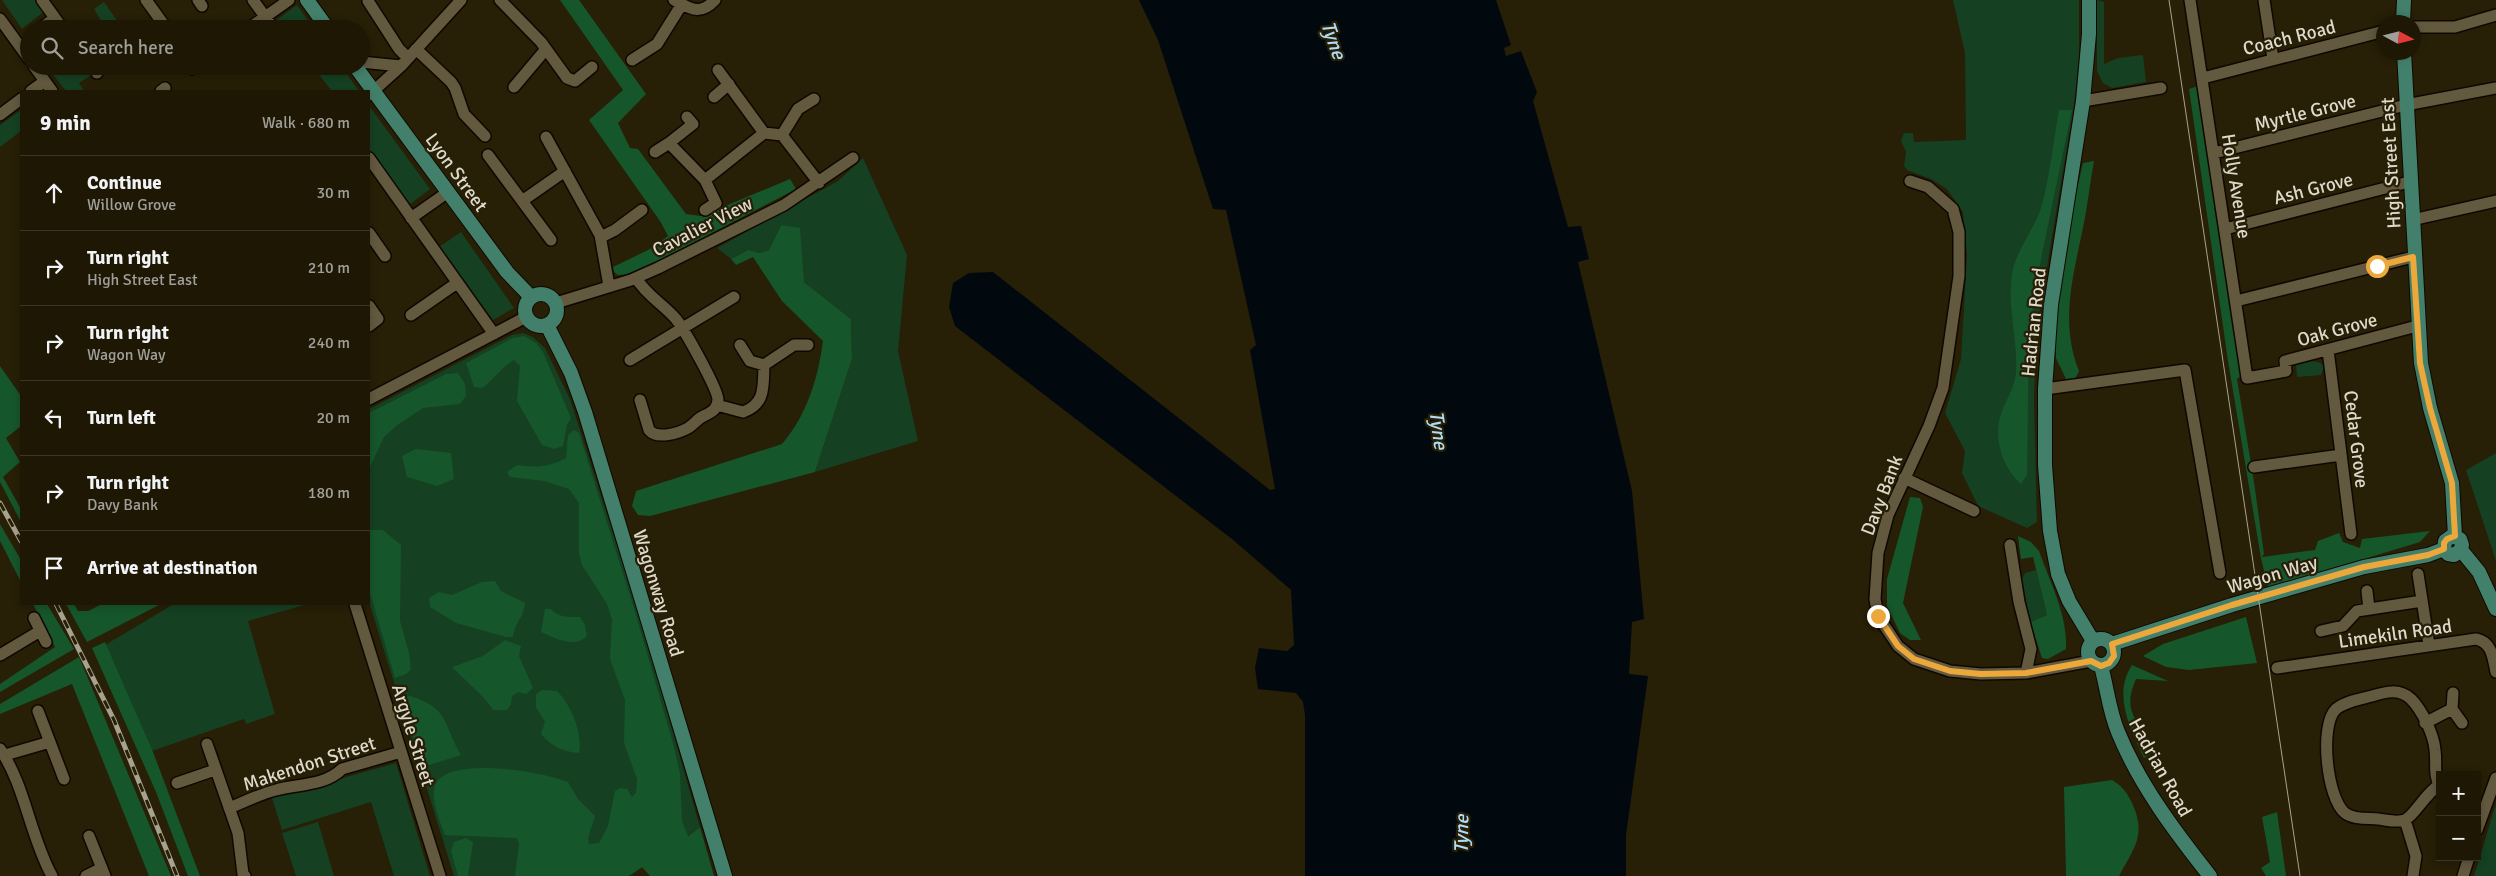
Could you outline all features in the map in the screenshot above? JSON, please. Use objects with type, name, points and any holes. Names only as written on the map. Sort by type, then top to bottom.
[{"type":"main road","points":[[307,0],[321,20]]},
{"type":"main road","name":"Hadrian Road","points":[[2089,0],[2089,34],[2083,101],[2051,305],[2045,389],[2045,465],[2050,531],[2058,574],[2069,600],[2093,641]]},
{"type":"main road","points":[[2403,15],[2404,0]]},
{"type":"main road","name":"High Street East","points":[[2404,60],[2417,326],[2424,386],[2452,483],[2455,536]]},
{"type":"main road","name":"Lyon Street","points":[[360,75],[369,90]]},
{"type":"main road","name":"Lyon Street","points":[[371,93],[507,272],[531,297]]},
{"type":"main road","points":[[540,293],[546,294],[556,304],[556,316],[547,325],[534,325],[526,317],[525,307],[531,297],[540,293]]},
{"type":"main road","name":"Wagonway Road","points":[[547,325],[571,373],[585,412],[725,876]]},
{"type":"main road","points":[[2455,536],[2462,542],[2461,550],[2456,554],[2450,555],[2444,549],[2444,543],[2447,539],[2455,536]]},
{"type":"main road","name":"Wagon Way","points":[[2112,644],[2232,605],[2364,567],[2428,555],[2444,549]]},
{"type":"main road","points":[[2461,550],[2479,572],[2496,608]]},
{"type":"main road","points":[[2105,639],[2112,644],[2114,656],[2109,663],[2096,663],[2087,653],[2093,641],[2105,639]]},
{"type":"main road","name":"Hadrian Road","points":[[2096,663],[2112,716],[2126,750],[2164,815],[2210,876]]},
{"type":"street","points":[[42,0],[55,18],[52,20]]},
{"type":"street","points":[[146,0],[160,20]]},
{"type":"street","points":[[253,0],[267,20]]},
{"type":"street","points":[[261,20],[289,0]]},
{"type":"street","points":[[371,93],[405,62],[461,0]]},
{"type":"street","points":[[500,0],[546,49],[571,80],[579,79],[592,67]]},
{"type":"street","points":[[632,60],[658,44],[678,2],[692,9],[705,9],[715,0]]},
{"type":"street","name":"Holly Avenue","points":[[2190,0],[2247,378]]},
{"type":"street","points":[[2264,0],[2273,59]]},
{"type":"street","points":[[368,1],[399,49],[405,62]]},
{"type":"street","points":[[2421,27],[2450,28],[2496,15]]},
{"type":"street","points":[[0,19],[19,46]]},
{"type":"street","name":"Coach Road","points":[[2203,78],[2376,33]]},
{"type":"street","points":[[381,64],[399,49]]},
{"type":"street","points":[[416,49],[451,82],[464,114],[485,136]]},
{"type":"street","points":[[514,87],[546,49]]},
{"type":"street","points":[[370,63],[405,62]]},
{"type":"street","points":[[718,70],[764,133]]},
{"type":"street","points":[[40,75],[51,90]]},
{"type":"street","points":[[32,90],[44,81]]},
{"type":"street","points":[[714,97],[729,84]]},
{"type":"street","points":[[2083,101],[2161,88]]},
{"type":"street","name":"Myrtle Grove","points":[[2214,153],[2406,105],[2496,88]]},
{"type":"street","points":[[782,135],[798,109],[814,99]]},
{"type":"street","points":[[0,115],[20,100]]},
{"type":"street","points":[[655,152],[693,124],[687,117]]},
{"type":"street","points":[[705,180],[764,133],[782,135],[819,183]]},
{"type":"street","points":[[546,137],[601,237],[609,286]]},
{"type":"street","points":[[669,143],[705,180],[716,203],[705,210]]},
{"type":"street","points":[[488,155],[550,240]]},
{"type":"street","name":"Cavalier View","points":[[556,304],[636,278],[784,205],[819,183],[853,158]]},
{"type":"street","points":[[370,159],[494,334]]},
{"type":"street","points":[[522,201],[565,171]]},
{"type":"street","name":"Davy Bank","points":[[1910,181],[1928,187],[1952,209],[1959,232],[1959,276],[1943,388],[1929,426],[1888,515],[1878,553],[1875,598],[1878,616],[1898,646],[1914,659],[1950,671],[1981,674],[2026,673],[2096,663]]},
{"type":"street","name":"Ash Grove","points":[[2226,229],[2410,182]]},
{"type":"street","points":[[411,218],[448,192]]},
{"type":"street","points":[[2412,220],[2496,201]]},
{"type":"street","points":[[601,237],[615,230],[642,210]]},
{"type":"street","points":[[371,240],[385,256]]},
{"type":"street","points":[[2236,301],[2413,257]]},
{"type":"street","points":[[636,278],[645,291],[671,314],[682,328],[715,389],[717,405],[713,411],[690,426],[660,436],[652,434],[649,430],[640,400]]},
{"type":"street","points":[[411,315],[457,282]]},
{"type":"street","points":[[630,360],[734,297]]},
{"type":"street","points":[[370,307],[378,319],[370,325]]},
{"type":"street","points":[[370,398],[526,317]]},
{"type":"street","name":"Oak Grove","points":[[2247,378],[2286,371],[2285,361],[2417,326]]},
{"type":"street","points":[[740,345],[750,362],[764,365],[787,348],[794,345],[808,345]]},
{"type":"street","name":"Cedar Grove","points":[[2328,350],[2351,534]]},
{"type":"street","points":[[717,405],[743,412],[757,405],[762,397],[764,365]]},
{"type":"street","points":[[2045,389],[2185,370],[2220,573]]},
{"type":"street","points":[[2254,467],[2341,455]]},
{"type":"street","points":[[1904,478],[1974,511]]},
{"type":"street","points":[[2010,545],[2020,566],[2019,602],[2031,649],[2026,673]]},
{"type":"street","points":[[2418,574],[2429,645]]},
{"type":"street","points":[[2367,591],[2369,609]]},
{"type":"street","points":[[2321,631],[2343,626],[2357,611],[2422,601]]},
{"type":"street","name":"Argyle Street","points":[[355,605],[440,876]]},
{"type":"street","points":[[34,618],[46,642]]},
{"type":"street","points":[[0,655],[40,630]]},
{"type":"street","name":"Limekiln Road","points":[[2277,668],[2429,645],[2480,640],[2489,648],[2496,672]]},
{"type":"street","points":[[2436,775],[2435,747],[2425,723],[2411,699],[2401,693],[2389,691],[2342,706],[2333,713],[2329,723],[2327,744],[2330,776],[2334,798],[2340,808],[2347,814],[2355,818],[2405,820],[2414,812],[2425,796],[2436,788]]},
{"type":"street","points":[[2453,692],[2452,709],[2462,723]]},
{"type":"street","points":[[2425,723],[2452,709]]},
{"type":"street","points":[[38,711],[64,779]]},
{"type":"street","points":[[50,742],[2,752],[41,856],[52,876]]},
{"type":"street","name":"Makendon Street","points":[[207,744],[238,834],[245,876]]},
{"type":"street","name":"Makendon Street","points":[[229,808],[276,790],[301,786],[335,776],[342,769],[401,752]]},
{"type":"street","name":"Makendon Street","points":[[177,783],[215,770]]},
{"type":"street","points":[[2481,811],[2496,778]]},
{"type":"street","points":[[2405,820],[2416,861],[2414,876]]},
{"type":"street","points":[[86,876],[104,872],[89,836]]},
{"type":"street","points":[[2463,876],[2468,861]]},
{"type":"green space","points":[[2,0],[39,0],[46,10],[33,20],[20,20],[20,26]]},
{"type":"green space","points":[[560,0],[579,0],[646,94],[618,123],[630,148],[638,149],[686,214],[701,216],[790,179],[796,189],[633,274],[618,275],[614,272],[613,267],[650,249],[668,236],[660,221],[589,120],[623,90]]},
{"type":"green space","points":[[1953,0],[2079,0],[2079,56],[2074,105],[2036,333],[2034,399],[2037,522],[2027,528],[1978,506],[1962,473],[1965,451],[1945,413],[1961,359],[1967,255],[1963,212],[1947,189],[1931,179],[1907,170],[1904,166],[1906,152],[1901,141],[1904,133],[1913,133],[1914,142],[1966,140],[1965,53]]},
{"type":"green space","points":[[2097,0],[2104,2],[2104,64],[2118,58],[2143,55],[2146,82],[2112,88],[2103,83],[2097,71]]},
{"type":"green space","points":[[104,2],[117,20],[101,20],[94,9]]},
{"type":"green space","points":[[297,5],[308,20],[277,20]]},
{"type":"green space","points":[[53,75],[91,75],[79,83],[83,90],[65,90]]},
{"type":"green space","points":[[319,75],[347,75],[358,90],[331,90]]},
{"type":"green space","points":[[2201,85],[2242,375],[2237,379],[2254,482],[2264,554],[2262,557],[2315,550],[2318,541],[2339,533],[2343,542],[2360,548],[2362,539],[2430,531],[2420,542],[2268,588],[2261,558],[2228,361],[2189,89]]},
{"type":"green space","points":[[370,107],[430,189],[409,205],[370,151]]},
{"type":"green space","points":[[2059,110],[2072,110],[2042,254],[2029,331],[2027,475],[2021,484],[2014,477],[2004,460],[1998,431],[2002,411],[2012,388],[2016,372],[2016,348],[2011,299],[2012,274],[2017,257],[2041,208]]},
{"type":"green space","points":[[20,111],[20,132],[0,147],[0,125]]},
{"type":"green space","points":[[863,158],[907,255],[898,351],[918,441],[815,472],[852,359],[851,319],[804,282],[781,225],[769,250],[760,253],[748,250],[731,259],[717,248],[838,181]]},
{"type":"green space","points":[[2094,161],[2070,297],[2070,334],[2079,371],[2075,379],[2066,379],[2056,358],[2055,319],[2065,241],[2083,163]]},
{"type":"green space","points":[[781,225],[800,228],[804,282],[851,319],[852,359],[815,472],[650,516],[638,515],[632,506],[636,491],[782,444],[791,433],[805,408],[818,369],[823,341],[782,301],[753,257],[736,265],[731,259],[748,250],[760,253],[769,250]]},
{"type":"green space","points":[[461,232],[514,308],[493,320],[439,247]]},
{"type":"green space","points":[[523,333],[533,337],[545,348],[570,399],[639,614],[700,827],[630,876],[454,876],[370,605],[370,408],[512,335]]},
{"type":"green space","points":[[524,336],[536,343],[543,352],[571,418],[567,425],[563,446],[554,449],[542,445],[517,401],[520,366],[514,360],[482,388],[474,387],[466,363],[513,338]]},
{"type":"green space","points":[[2313,361],[2321,363],[2324,367],[2321,375],[2297,377],[2296,365]]},
{"type":"green space","points":[[0,366],[20,395],[20,427],[6,438],[20,462],[3,477],[20,507],[20,520],[0,482]]},
{"type":"green space","points":[[458,373],[465,384],[466,396],[460,404],[423,408],[396,426],[384,437],[370,467],[370,412],[446,374]]},
{"type":"green space","points":[[574,430],[579,433],[636,615],[674,747],[680,774],[682,821],[688,836],[700,827],[714,876],[650,876],[642,867],[628,876],[515,876],[519,844],[517,838],[445,835],[438,815],[434,800],[435,786],[438,780],[449,773],[464,769],[482,768],[540,774],[568,782],[578,799],[595,816],[588,838],[589,844],[599,843],[608,826],[615,791],[620,788],[627,789],[632,797],[636,793],[637,779],[624,743],[625,700],[610,659],[612,620],[607,604],[582,565],[579,553],[579,503],[569,489],[544,481],[510,477],[507,472],[517,465],[542,466],[566,458],[568,435]]},
{"type":"green space","points":[[416,449],[451,453],[454,479],[437,486],[407,477],[402,456]]},
{"type":"green space","points":[[2496,453],[2496,561],[2466,470]]},
{"type":"green space","points":[[1910,497],[1920,498],[1923,507],[1903,603],[1921,640],[1910,640],[1900,633],[1887,606],[1887,579]]},
{"type":"green space","points":[[0,524],[20,558],[20,580],[0,541]]},
{"type":"green space","points":[[370,530],[383,530],[401,545],[400,621],[409,653],[411,669],[406,674],[395,678],[370,593]]},
{"type":"green space","points":[[2018,536],[2031,542],[2039,551],[2053,587],[2064,624],[2066,649],[2048,659],[2042,658],[2030,622],[2047,615],[2033,557],[2021,559]]},
{"type":"green space","points":[[2036,570],[2047,615],[2030,622],[2022,579],[2025,573]]},
{"type":"green space","points":[[495,581],[501,591],[525,603],[513,637],[506,637],[456,623],[430,607],[429,598],[439,592],[452,595],[482,582]]},
{"type":"green space","points":[[34,605],[48,605],[74,649],[0,692],[0,684],[55,647]]},
{"type":"green space","points":[[67,605],[75,605],[78,611],[88,611],[100,605],[159,605],[87,642]]},
{"type":"green space","points":[[172,605],[304,605],[248,621],[275,714],[246,724],[244,719],[149,752],[105,645]]},
{"type":"green space","points":[[545,609],[551,609],[557,614],[564,616],[580,617],[585,625],[587,636],[582,640],[570,642],[541,632]]},
{"type":"green space","points":[[2246,617],[2257,663],[2189,670],[2166,667],[2143,656],[2163,644]]},
{"type":"green space","points":[[505,640],[521,646],[519,656],[533,688],[526,694],[518,692],[512,696],[511,704],[507,710],[493,710],[480,694],[452,667],[483,656]]},
{"type":"green space","points":[[105,642],[153,752],[200,876],[188,876],[156,792],[92,648]]},
{"type":"green space","points":[[79,657],[171,876],[149,876],[72,684],[0,714],[0,704]]},
{"type":"green space","points":[[2132,665],[2168,681],[2136,679],[2131,693],[2130,703],[2132,712],[2149,743],[2151,754],[2144,758],[2129,724],[2124,700],[2126,676]]},
{"type":"green space","points":[[542,690],[557,691],[567,704],[577,728],[580,745],[579,753],[558,748],[541,734],[545,722],[536,707],[536,694]]},
{"type":"green space","points":[[410,696],[423,701],[439,712],[461,755],[423,767],[401,698]]},
{"type":"green space","points":[[396,763],[430,876],[394,876],[371,802],[282,830],[272,798]]},
{"type":"green space","points":[[2112,780],[2126,792],[2136,814],[2138,833],[2134,849],[2119,876],[2066,876],[2064,787]]},
{"type":"green space","points":[[2496,805],[2496,876],[2474,876],[2479,861],[2481,861],[2481,853]]},
{"type":"green space","points":[[2277,812],[2286,876],[2266,876],[2261,868],[2270,862],[2262,817]]},
{"type":"green space","points":[[318,822],[334,876],[296,876],[282,833]]},
{"type":"green space","points":[[466,838],[473,842],[468,876],[458,876],[451,851],[454,842]]},
{"type":"water","name":"Tyne","points":[[1139,0],[1496,0],[1511,45],[1504,48],[1506,56],[1521,51],[1537,92],[1533,101],[1568,227],[1581,226],[1589,259],[1578,262],[1632,491],[1644,619],[1632,622],[1629,674],[1648,676],[1626,835],[1626,876],[1305,876],[1305,715],[1303,702],[1296,693],[1258,689],[1255,668],[1259,648],[1287,651],[1294,645],[1291,590],[1232,539],[955,326],[949,307],[953,283],[969,273],[993,272],[1270,490],[1275,489],[1250,350],[1256,345],[1226,210],[1213,209],[1158,40]]},
{"type":"tram line","points":[[2169,0],[2300,876]]},
{"type":"railway","points":[[0,503],[20,539]]},
{"type":"railway","points":[[56,605],[114,720],[177,876]]},
{"type":"route","points":[[1878,616],[1898,646],[1914,659],[1950,671],[1981,674],[2026,673],[2091,661],[2101,666],[2109,663],[2114,656],[2112,644],[2232,605],[2364,567],[2428,555],[2444,549],[2444,543],[2447,539],[2455,536],[2452,483],[2440,436],[2424,386],[2420,363],[2413,257],[2377,266]]}]
